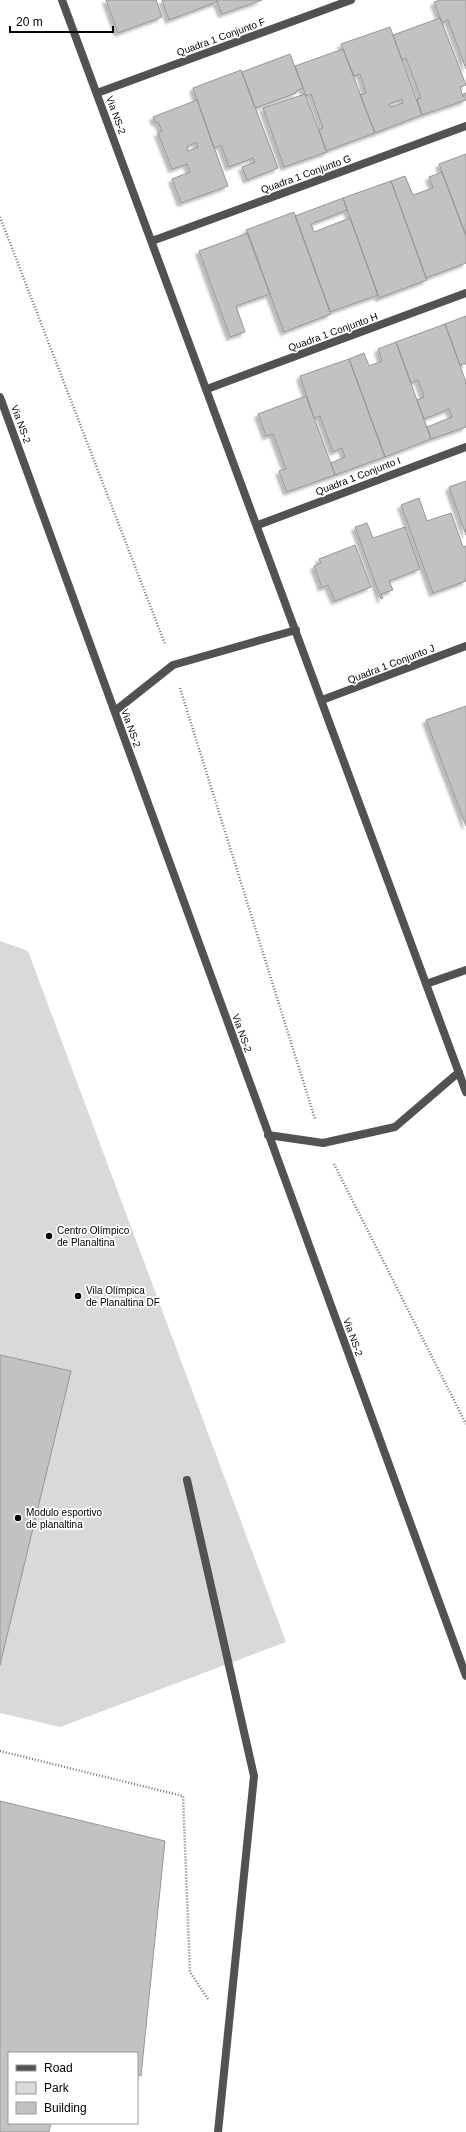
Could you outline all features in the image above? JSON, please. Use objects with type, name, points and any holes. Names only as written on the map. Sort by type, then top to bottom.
[{"type":"street","name":"Via NS-2","points":[[62,0],[258,525],[466,1092]]},
{"type":"street","name":"Quadra 1 Conjunto F","points":[[97,93],[351,0]]},
{"type":"street","name":"Quadra 1 Conjunto G","points":[[152,241],[466,126]]},
{"type":"street","name":"Quadra 1 Conjunto H","points":[[207,389],[466,293]]},
{"type":"street","name":"Via NS-2","points":[[0,397],[466,1676]]},
{"type":"street","name":"Quadra 1 Conjunto I","points":[[258,525],[466,447]]},
{"type":"street","points":[[115,711],[173,665],[296,630]]},
{"type":"street","name":"Quadra 1 Conjunto J","points":[[322,700],[466,646]]},
{"type":"street","points":[[426,984],[466,970]]},
{"type":"street","points":[[268,1135],[323,1143],[395,1127],[459,1072]]},
{"type":"street","points":[[187,1480],[254,1776],[218,2132]]},
{"type":"path","points":[[0,217],[173,665],[323,1143],[466,1424]]},
{"type":"path","points":[[0,1751],[183,1796],[190,1972],[228,2029]]},
{"type":"green space","name":"Vila Olímpica de Planaltina DF","points":[[0,941],[28,951],[286,1642],[60,1727],[0,1713]]},
{"type":"building","points":[[106,0],[156,0],[162,17],[118,33]]},
{"type":"building","points":[[162,0],[216,0],[217,2],[169,20]]},
{"type":"building","points":[[216,0],[262,0],[222,14]]},
{"type":"building","points":[[440,0],[466,0],[466,69],[448,20],[442,23],[434,2]]},
{"type":"building","points":[[440,18],[466,85],[460,87],[463,97],[463,94],[466,93],[466,100],[422,115],[417,99],[421,98],[406,58],[402,60],[393,35]]},
{"type":"building","points":[[390,27],[422,115],[375,133],[360,95],[366,93],[360,74],[354,76],[341,44]],"holes":[[[402,99],[403,103],[390,107],[389,104]]]},
{"type":"building","points":[[343,49],[375,133],[326,151],[319,130],[323,128],[311,94],[306,96],[295,66]]},
{"type":"building","points":[[290,54],[303,88],[296,91],[296,93],[255,108],[242,72]]},
{"type":"building","points":[[241,70],[278,168],[247,180],[242,167],[255,162],[253,158],[229,167],[221,145],[214,148],[193,88]]},
{"type":"building","points":[[305,94],[327,152],[284,167],[263,108]]},
{"type":"building","points":[[197,100],[228,186],[181,203],[172,179],[190,172],[187,164],[172,169],[158,133],[162,131],[158,122],[155,122],[153,117]],"holes":[[[196,142],[198,147],[188,151],[187,147]]]},
{"type":"building","points":[[466,154],[466,236],[439,164]]},
{"type":"building","points":[[442,172],[466,236],[466,263],[426,278],[391,181],[405,176],[413,195],[433,188],[429,177]]},
{"type":"building","points":[[391,181],[427,280],[379,298],[343,198]]},
{"type":"building","points":[[343,198],[347,210],[311,224],[314,232],[350,218],[378,295],[330,312],[295,216]]},
{"type":"building","points":[[294,212],[331,314],[284,332],[246,230]]},
{"type":"building","points":[[248,233],[270,294],[236,306],[245,332],[230,337],[199,251]]},
{"type":"building","points":[[466,316],[466,365],[465,363],[460,365],[445,324]]},
{"type":"building","points":[[445,324],[466,382],[466,427],[431,439],[427,427],[452,417],[449,409],[424,419],[417,400],[424,397],[418,380],[411,383],[396,342]]},
{"type":"building","points":[[396,342],[431,439],[385,457],[349,359],[364,353],[369,366],[382,361],[378,349]]},
{"type":"building","points":[[349,359],[385,457],[335,475],[331,463],[345,457],[342,448],[333,452],[320,416],[314,418],[300,376]]},
{"type":"building","points":[[306,396],[335,475],[287,492],[279,471],[286,469],[273,434],[266,436],[258,414]]},
{"type":"building","points":[[466,481],[466,535],[449,487]]},
{"type":"building","points":[[419,498],[427,521],[451,513],[463,547],[466,546],[466,581],[433,593],[401,505]]},
{"type":"building","points":[[367,523],[373,538],[405,527],[420,569],[389,581],[393,590],[381,594],[383,598],[381,599],[355,527]]},
{"type":"building","points":[[355,545],[371,587],[335,601],[328,585],[322,588],[314,566],[321,563],[319,559]]},
{"type":"building","points":[[466,706],[466,826],[426,720]]},
{"type":"building","name":"Modulo esportivo de planaltina","points":[[0,1355],[71,1371],[0,1665]]},
{"type":"building","points":[[0,1801],[165,1841],[141,2076],[138,2074],[138,2052],[8,2052],[8,2124],[51,2124],[49,2132],[0,2132]]},
{"type":"place","name":"Centro Olímpico de Planaltina","points":[[49,1236]]},
{"type":"place","name":"Vila Olímpica de Planaltina DF","points":[[78,1296]]},
{"type":"place","name":"Modulo esportivo de planaltina","points":[[18,1518]]}]
